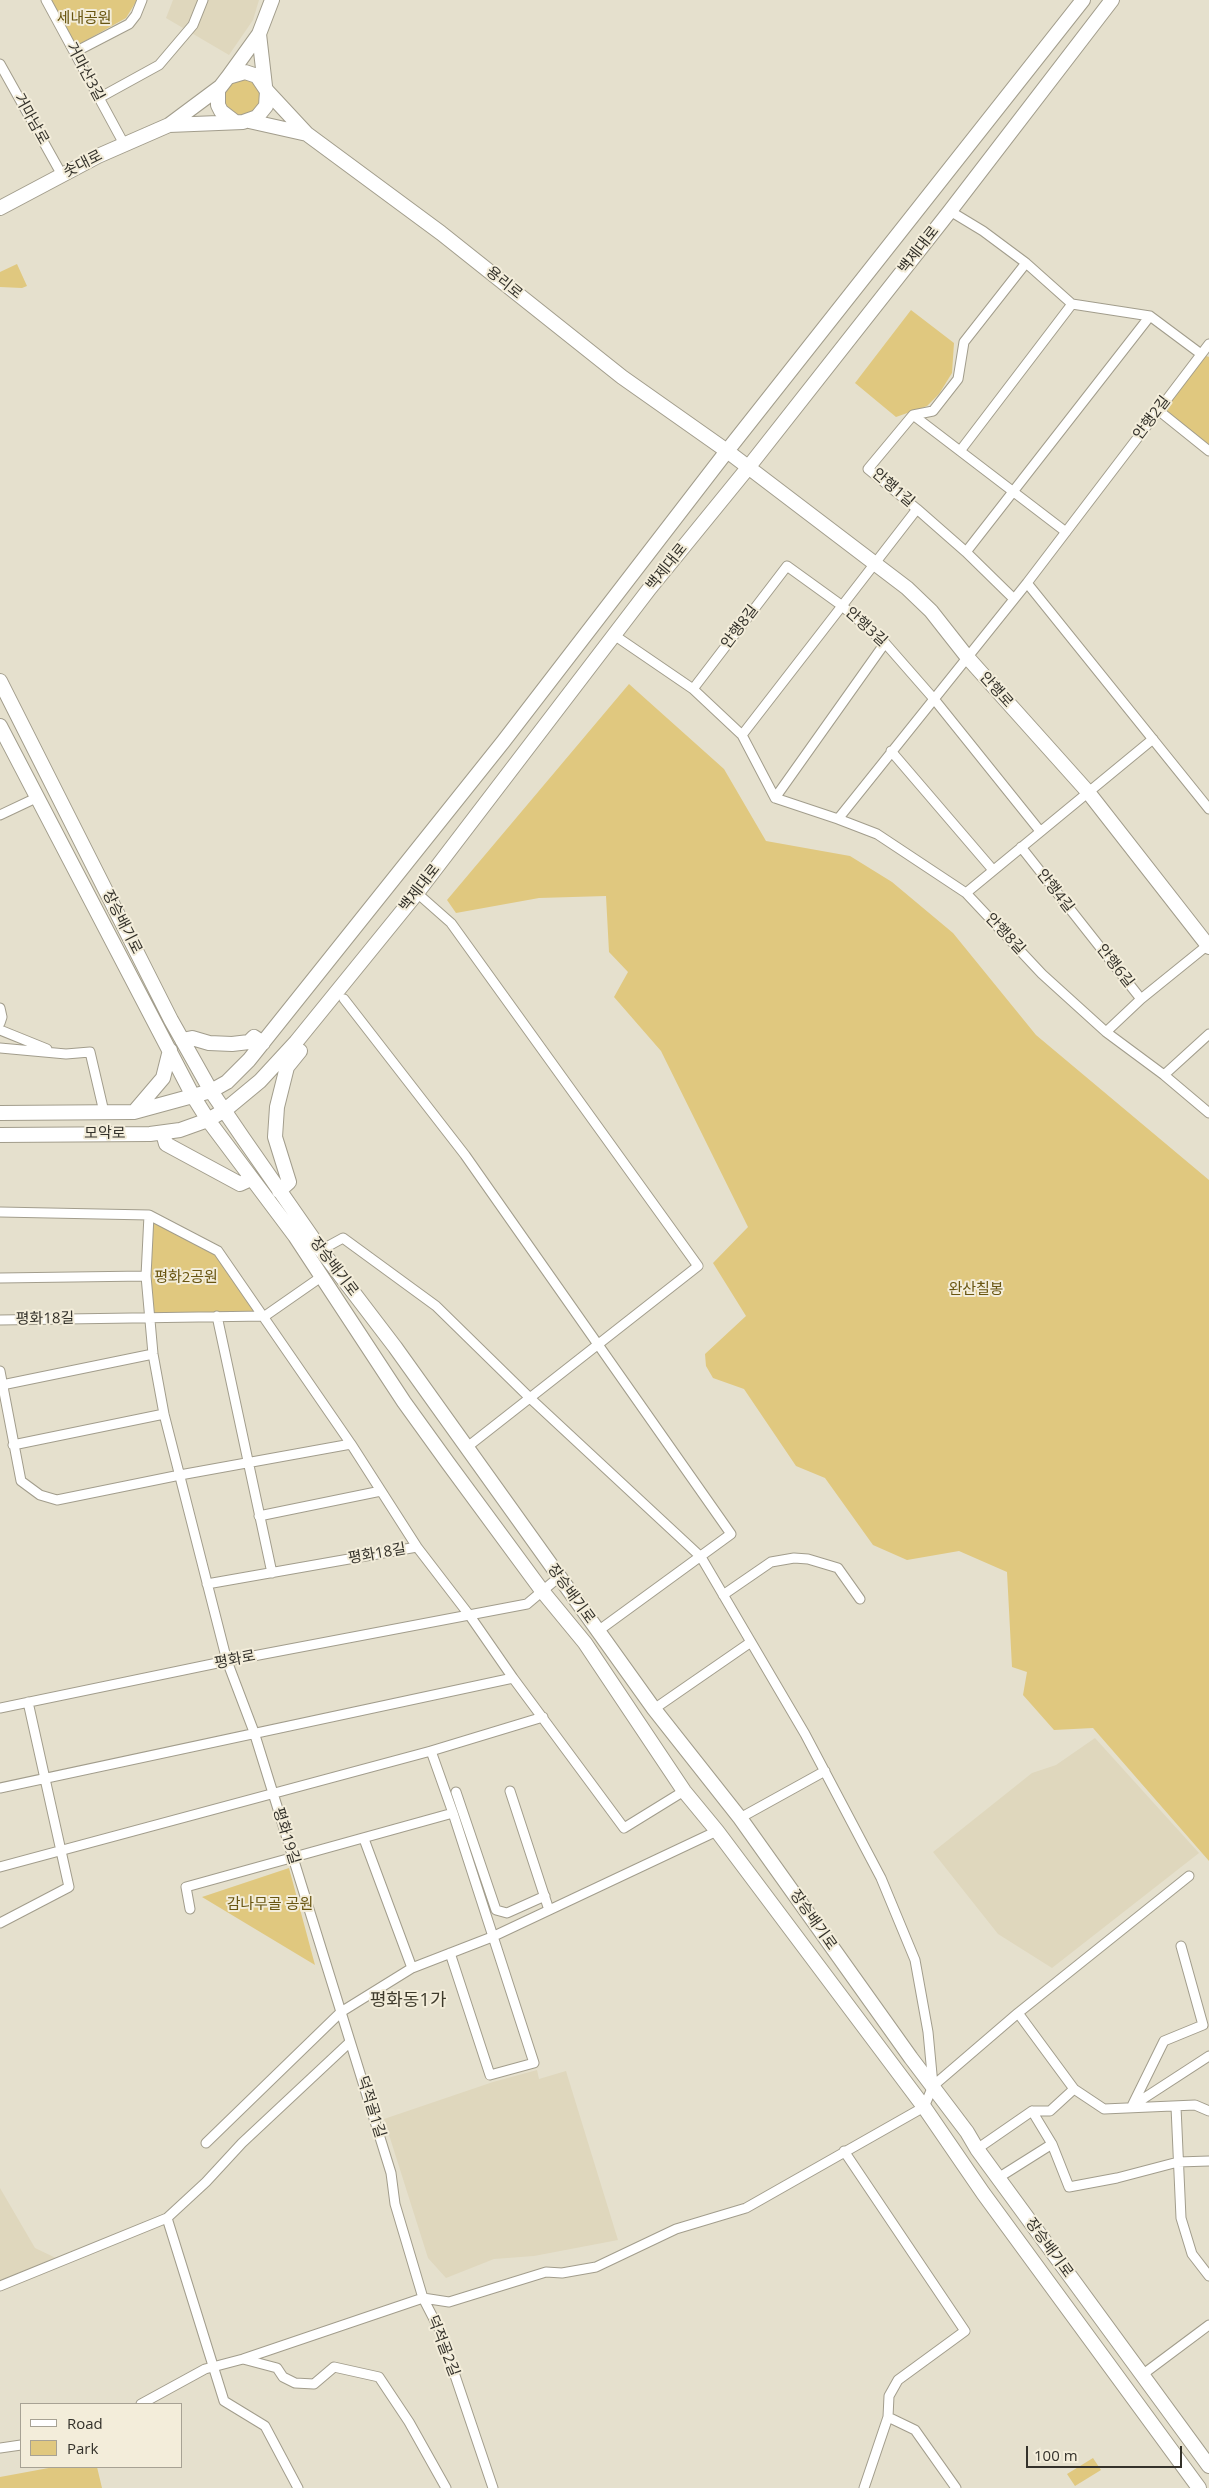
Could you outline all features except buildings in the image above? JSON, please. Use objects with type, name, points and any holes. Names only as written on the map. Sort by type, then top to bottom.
[{"type":"street","name":"거마산3길","points":[[46,0],[124,144]]},
{"type":"street","points":[[75,52],[129,24],[136,16],[142,0]]},
{"type":"street","points":[[99,98],[159,65],[193,26],[203,0]]},
{"type":"street","points":[[234,121],[228,118],[218,105],[217,96],[224,82],[259,34],[272,0]]},
{"type":"street","name":"백제대로","points":[[193,1096],[212,1090],[227,1082],[262,1043],[503,742],[727,451],[1083,0]]},
{"type":"street","name":"백제대로","points":[[208,1120],[225,1110],[260,1081],[282,1058],[359,965],[417,893],[614,635],[748,469],[950,211],[1112,0]]},
{"type":"street","points":[[249,122],[257,117],[266,106],[266,89],[259,34]]},
{"type":"street","name":"거마남로","points":[[0,64],[62,175]]},
{"type":"street","name":"용리로","points":[[224,82],[245,72],[257,76],[266,89],[307,134],[441,233],[622,377],[727,451],[748,469]]},
{"type":"street","points":[[169,125],[224,82]]},
{"type":"street","points":[[169,125],[234,121],[249,122],[307,134]]},
{"type":"street","name":"솟대로","points":[[0,208],[124,144],[169,125]]},
{"type":"street","points":[[950,211],[983,230],[1026,263],[1072,304],[1150,316],[1201,354]]},
{"type":"street","name":"안행1길","points":[[841,605],[917,509],[868,469],[913,415],[933,410],[958,379],[964,342],[1026,263]]},
{"type":"street","points":[[960,451],[1072,304]]},
{"type":"street","points":[[966,552],[1150,316]]},
{"type":"street","name":"안행2길","points":[[968,658],[1209,344]]},
{"type":"street","points":[[1158,410],[1209,451]]},
{"type":"street","points":[[913,415],[1066,532]]},
{"type":"street","name":"안행로","points":[[748,469],[874,562],[931,611],[968,658],[1088,792],[1209,945]]},
{"type":"street","points":[[917,509],[966,552],[1014,599]]},
{"type":"street","name":"안행3길","points":[[787,566],[841,605],[885,643],[934,698],[1040,831]]},
{"type":"street","name":"안행8길","points":[[694,689],[787,566]]},
{"type":"street","points":[[1027,583],[1209,809]]},
{"type":"street","points":[[742,735],[841,605]]},
{"type":"street","points":[[614,635],[694,689],[742,735],[775,798],[885,643]]},
{"type":"street","points":[[838,819],[891,750],[968,658]]},
{"type":"street","name":"장승배기로","points":[[0,681],[182,1040],[212,1090],[279,1191],[321,1250],[395,1347],[654,1710],[740,1818],[998,2178],[1208,2462]]},
{"type":"street","name":"장승배기로","points":[[0,726],[193,1096],[208,1120],[295,1236],[404,1402],[543,1592],[585,1643],[684,1791],[717,1831],[924,2107],[983,2193],[1199,2488]]},
{"type":"street","points":[[966,893],[1153,740]]},
{"type":"street","points":[[891,750],[993,870]]},
{"type":"street","points":[[0,815],[36,798]]},
{"type":"street","name":"안행8길","points":[[775,798],[877,834],[966,893],[1042,974],[1106,1032],[1164,1075],[1209,1113]]},
{"type":"street","name":"안행4길","points":[[1021,848],[1090,934]]},
{"type":"street","points":[[417,893],[451,923],[698,1266],[532,1399],[466,1448]]},
{"type":"street","name":"안행6길","points":[[1090,934],[1141,999]]},
{"type":"street","name":"안행6길","points":[[1106,1032],[1141,999],[1209,945]]},
{"type":"street","points":[[279,1191],[289,1182],[276,1137],[276,1107],[287,1067],[364,973],[359,965]]},
{"type":"street","points":[[344,999],[465,1155],[731,1534],[598,1631]]},
{"type":"street","points":[[0,1008],[2,1017],[0,1023]]},
{"type":"street","points":[[0,1030],[57,1053]]},
{"type":"street","points":[[1164,1075],[1209,1034]]},
{"type":"street","points":[[182,1040],[192,1038],[209,1044],[232,1044],[249,1042],[254,1037],[262,1043]]},
{"type":"street","points":[[0,1048],[57,1053],[90,1052],[104,1112]]},
{"type":"street","points":[[134,1112],[163,1078],[170,1050]]},
{"type":"street","name":"모악로","points":[[0,1114],[134,1112],[193,1096]]},
{"type":"street","name":"모악로","points":[[0,1135],[163,1133],[180,1130],[208,1120]]},
{"type":"street","points":[[163,1133],[166,1144],[240,1184],[251,1179]]},
{"type":"street","name":"평화18길","points":[[0,1212],[149,1215],[218,1251],[265,1316],[351,1444],[416,1547],[207,1584]]},
{"type":"street","points":[[149,1215],[146,1276],[153,1354],[164,1414],[227,1661]]},
{"type":"street","points":[[321,1250],[343,1238],[436,1306],[532,1399],[701,1557],[825,1771],[881,1878],[915,1960],[928,2032],[933,2086]]},
{"type":"street","points":[[0,1278],[146,1276]]},
{"type":"street","points":[[265,1316],[321,1277]]},
{"type":"street","points":[[217,1316],[272,1573]]},
{"type":"street","name":"평화18길","points":[[0,1320],[265,1316]]},
{"type":"street","points":[[2,1385],[153,1354]]},
{"type":"street","points":[[0,1371],[20,1482],[40,1495],[57,1500],[180,1474],[351,1444]]},
{"type":"street","points":[[13,1445],[164,1414]]},
{"type":"street","points":[[259,1516],[381,1491]]},
{"type":"street","points":[[416,1547],[470,1616],[513,1678],[624,1828],[684,1791]]},
{"type":"street","points":[[723,1595],[771,1562],[794,1558],[808,1559],[838,1568],[860,1599]]},
{"type":"street","name":"평화로","points":[[0,1708],[227,1661],[528,1604],[559,1578]]},
{"type":"street","points":[[654,1710],[751,1642]]},
{"type":"street","name":"평화19길","points":[[227,1661],[254,1732],[341,2012]]},
{"type":"street","points":[[0,1788],[254,1732],[513,1678]]},
{"type":"street","points":[[0,1923],[69,1887],[28,1702]]},
{"type":"street","points":[[0,1866],[431,1751],[543,1717]]},
{"type":"street","points":[[431,1751],[534,2063],[490,2075],[450,1953]]},
{"type":"street","points":[[740,1818],[825,1771]]},
{"type":"street","points":[[510,1791],[549,1910]]},
{"type":"street","points":[[456,1792],[496,1910],[507,1913],[545,1896]]},
{"type":"street","points":[[190,1909],[186,1888],[453,1813]]},
{"type":"street","points":[[206,2143],[341,2012],[412,1968],[492,1936],[717,1831]]},
{"type":"street","points":[[364,1839],[412,1968]]},
{"type":"street","points":[[143,2403],[213,2366],[243,2359],[423,2298],[449,2302],[546,2272],[562,2273],[596,2267],[676,2229],[746,2208],[924,2107],[933,2086],[1018,2013],[1189,1876]]},
{"type":"street","points":[[1132,2106],[1164,2041],[1203,2025],[1181,1946]]},
{"type":"street","name":"덕적골1길","points":[[341,2012],[391,2172],[395,2204]]},
{"type":"street","points":[[1018,2013],[1074,2089],[1104,2109],[1132,2106],[1176,2107],[1195,2104],[1209,2111]]},
{"type":"street","points":[[0,2286],[167,2218],[206,2182],[242,2143],[350,2042]]},
{"type":"street","points":[[1132,2106],[1209,2056]]},
{"type":"street","points":[[977,2149],[1032,2111],[1050,2111],[1074,2089]]},
{"type":"street","points":[[1176,2107],[1181,2218],[1192,2254],[1209,2276]]},
{"type":"street","points":[[1032,2111],[1052,2144],[1069,2187],[1117,2178],[1178,2162],[1209,2161]]},
{"type":"street","points":[[998,2178],[1052,2144]]},
{"type":"street","points":[[844,2151],[965,2331],[898,2380],[890,2396],[888,2417],[864,2488]]},
{"type":"street","name":"덕적골2길","points":[[395,2204],[423,2298],[440,2331],[493,2488]]},
{"type":"street","points":[[167,2218],[224,2402],[265,2426],[298,2488]]},
{"type":"street","points":[[1142,2375],[1209,2326]]},
{"type":"street","points":[[243,2359],[277,2368],[283,2377],[296,2383],[314,2384],[334,2367],[379,2376],[409,2422],[446,2488]]},
{"type":"street","points":[[888,2417],[915,2430],[956,2488]]},
{"type":"street","points":[[0,2448],[20,2444]]},
{"type":"shaded area","points":[[173,0],[259,0],[253,20],[229,55],[166,18]]},
{"type":"shaded area","points":[[1095,1738],[1199,1853],[1052,1968],[998,1934],[933,1852],[1032,1773],[1056,1765]]},
{"type":"shaded area","points":[[537,2070],[539,2079],[566,2071],[618,2240],[534,2256],[494,2259],[446,2278],[428,2258],[384,2119],[493,2082]]},
{"type":"shaded area","points":[[0,2188],[35,2248],[58,2259],[0,2281]]},
{"type":"green space","name":"세내공원","points":[[51,0],[137,0],[126,18],[76,46]]},
{"type":"green space","points":[[243,78],[250,79],[256,84],[261,90],[261,104],[256,110],[250,115],[243,116],[236,115],[230,110],[225,104],[224,97],[225,90],[230,84],[236,79]]},
{"type":"green space","points":[[17,264],[27,286],[22,288],[0,287],[0,272]]},
{"type":"green space","points":[[911,310],[954,343],[952,373],[939,394],[927,406],[896,417],[855,383]]},
{"type":"green space","points":[[1201,354],[1209,357],[1209,451],[1158,410]]},
{"type":"green space","name":"완산칠봉","points":[[629,684],[724,769],[766,841],[850,856],[892,882],[953,933],[1036,1035],[1209,1180],[1209,1861],[1093,1728],[1054,1730],[1023,1695],[1027,1672],[1012,1667],[1007,1572],[959,1551],[907,1560],[873,1545],[825,1478],[796,1466],[744,1389],[713,1378],[706,1366],[705,1354],[746,1316],[713,1263],[748,1227],[661,1051],[614,997],[628,972],[609,952],[606,896],[539,898],[456,913],[447,900]]},
{"type":"green space","name":"평화2공원","points":[[149,1215],[218,1251],[265,1316],[150,1317]]},
{"type":"green space","name":"감나무골 공원","points":[[289,1868],[315,1965],[202,1897]]},
{"type":"green space","points":[[1093,2458],[1101,2470],[1075,2486],[1067,2474]]},
{"type":"green space","points":[[49,2468],[97,2468],[102,2488],[0,2488],[0,2477]]},
{"type":"district","name":"평화동1가","points":[[408,2001]]}]
